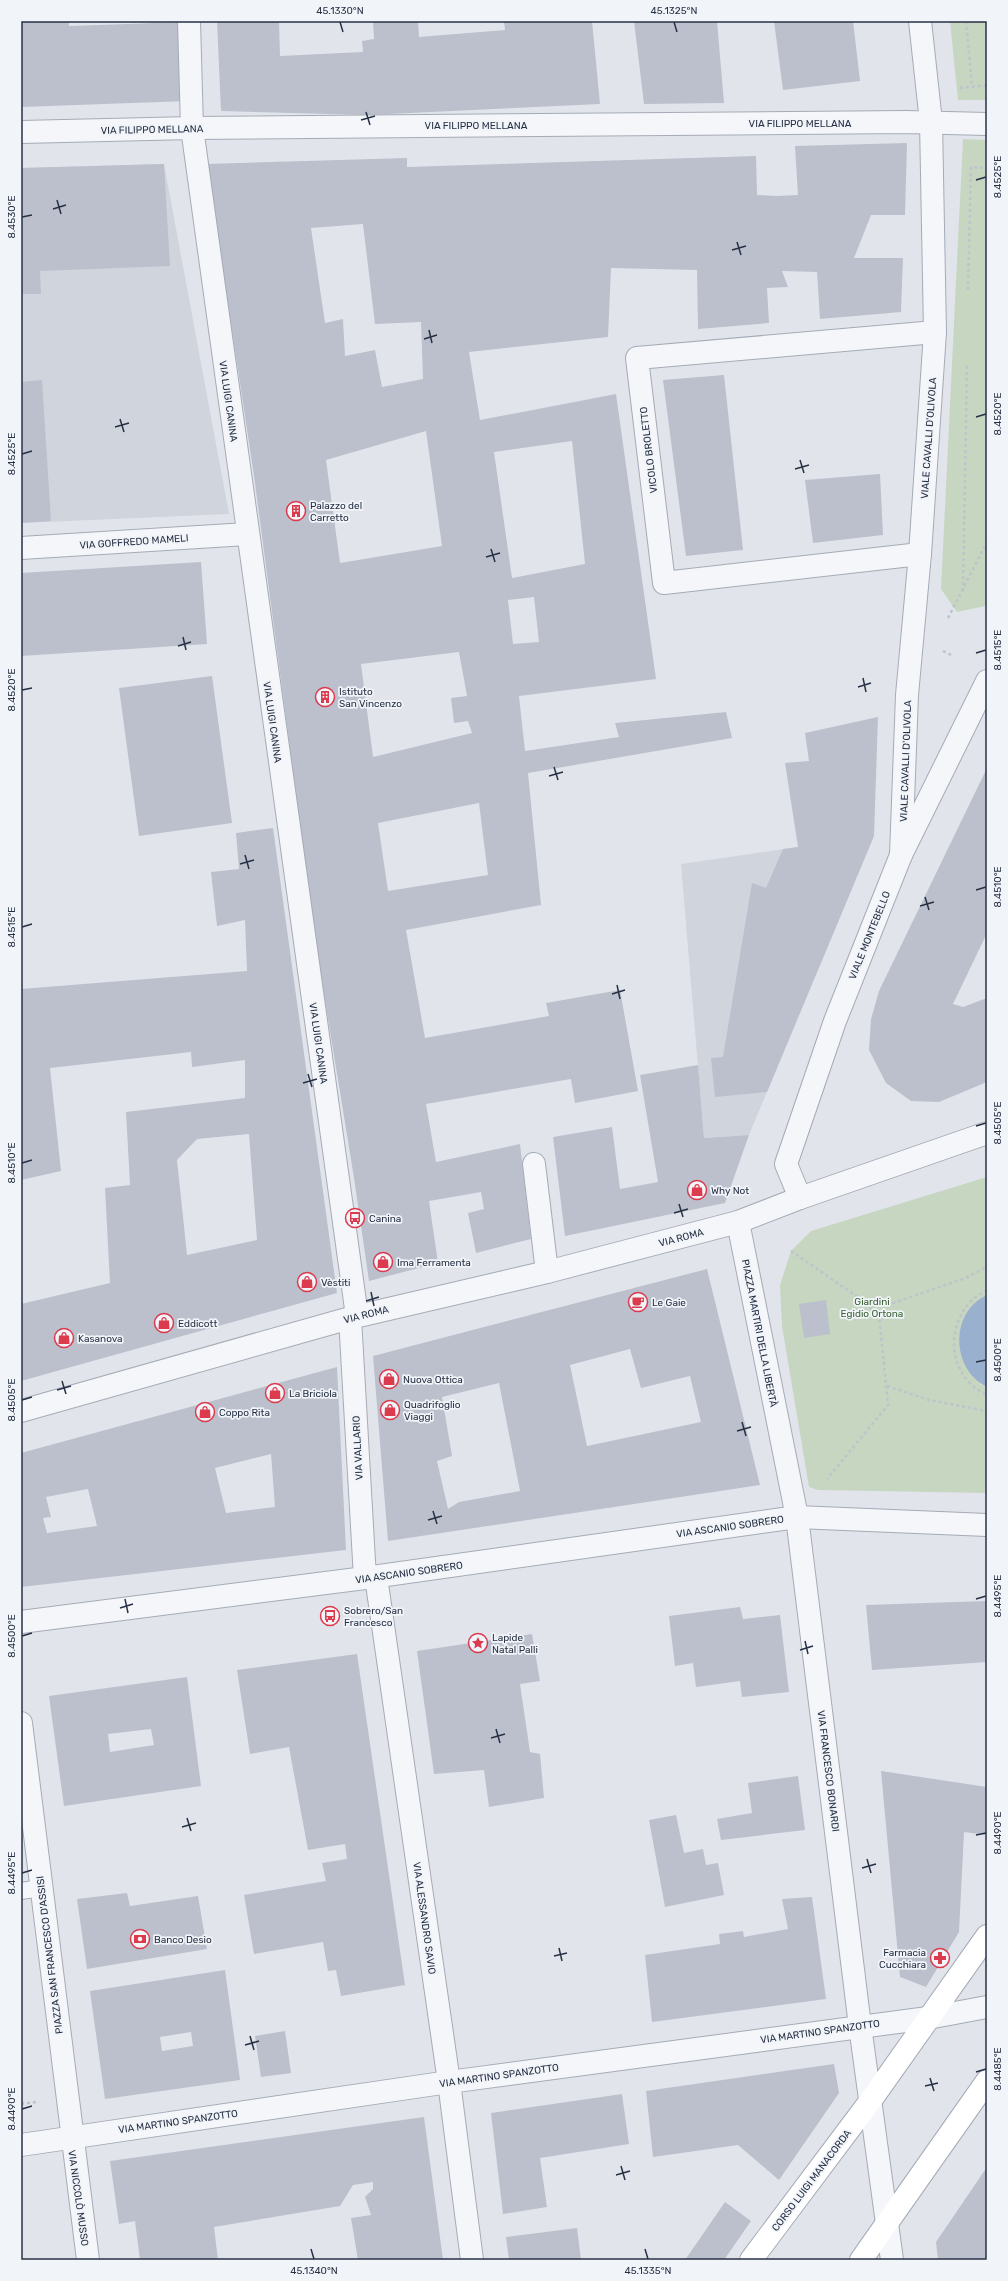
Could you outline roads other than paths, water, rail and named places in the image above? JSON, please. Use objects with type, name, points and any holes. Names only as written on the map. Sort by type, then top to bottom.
[{"type":"main road","name":"CORSO LUIGI MANACORDA","points":[[751,2260],[871,2100],[987,1936]]},
{"type":"main road","points":[[861,2260],[987,2081]]},
{"type":"street","name":"VIA LUIGI CANINA","points":[[189,21],[192,128],[354,1317]]},
{"type":"street","name":"VIALE CAVALLI D'OLIVOLA","points":[[901,856],[907,695],[920,554],[935,332],[931,122],[920,21]]},
{"type":"street","name":"VIA FILIPPO MELLANA","points":[[21,132],[192,128],[931,122],[987,124]]},
{"type":"street","name":"VICOLO BROLETTO","points":[[920,554],[664,583],[637,358],[935,332]]},
{"type":"street","name":"VIA GOFFREDO MAMELI","points":[[21,548],[247,534]]},
{"type":"street","name":"VIALE MONTEBELLO","points":[[800,1198],[786,1164],[835,1021],[901,856],[987,681]]},
{"type":"street","points":[[738,1222],[800,1198],[987,1133]]},
{"type":"street","points":[[534,1164],[546,1272]]},
{"type":"street","name":"VIA ROMA","points":[[21,1411],[354,1317],[546,1272],[738,1222]]},
{"type":"street","name":"PIAZZA MARTIRI DELLA LIBERTÀ","points":[[738,1222],[797,1517]]},
{"type":"street","name":"VIA VALLARIO","points":[[354,1317],[370,1578]]},
{"type":"street","points":[[797,1517],[987,1525]]},
{"type":"street","name":"VIA ASCANIO SOBRERO","points":[[21,1622],[370,1578],[797,1517]]},
{"type":"street","name":"VIA FRANCESCO BONARDI","points":[[797,1517],[860,2026],[871,2100]]},
{"type":"street","name":"VIA ALESSANDRO SAVIO","points":[[370,1578],[449,2082],[472,2260]]},
{"type":"street","name":"PIAZZA SAN FRANCESCO D'ASSISI","points":[[21,1723],[31,1890],[71,2137]]},
{"type":"street","points":[[928,2018],[987,2007]]},
{"type":"street","name":"VIA MARTINO SPANZOTTO","points":[[71,2137],[449,2082],[928,2018]]},
{"type":"street","points":[[871,2100],[886,2225],[892,2260]]},
{"type":"street","points":[[21,2144],[71,2137]]},
{"type":"street","name":"VIA NICCOLÒ MUSSO","points":[[71,2137],[88,2260]]},
{"type":"water","points":[[987,1295],[987,1387],[975,1379],[966,1368],[961,1355],[959,1341],[961,1327],[966,1314],[975,1303]]},
{"type":"place","name":"Palazzo del Carretto","points":[[296,511]]},
{"type":"place","name":"Istituto San Vincenzo","points":[[325,697]]},
{"type":"place","name":"Why Not","points":[[697,1190]]},
{"type":"place","name":"Canina","points":[[355,1218]]},
{"type":"place","name":"Ima Ferramenta","points":[[383,1262]]},
{"type":"place","name":"Vèstiti","points":[[307,1282]]},
{"type":"place","name":"Le Gaie","points":[[638,1302]]},
{"type":"place","name":"Eddicott","points":[[164,1323]]},
{"type":"place","name":"Kasanova","points":[[64,1338]]},
{"type":"place","name":"Nuova Ottica","points":[[389,1379]]},
{"type":"place","name":"La Briciola","points":[[275,1393]]},
{"type":"place","name":"Quadrifoglio Viaggi","points":[[390,1410]]},
{"type":"place","name":"Coppo Rita","points":[[205,1412]]},
{"type":"place","name":"Sobrero/San Francesco","points":[[330,1616]]},
{"type":"place","name":"Lapide Natal Palli","points":[[478,1643]]},
{"type":"place","name":"Banco Desio","points":[[140,1939]]},
{"type":"place","name":"Farmacia Cucchiara","points":[[940,1958]]},
{"type":"park label","name":"Giardini Egidio Ortona","points":[[872,1306]]}]
